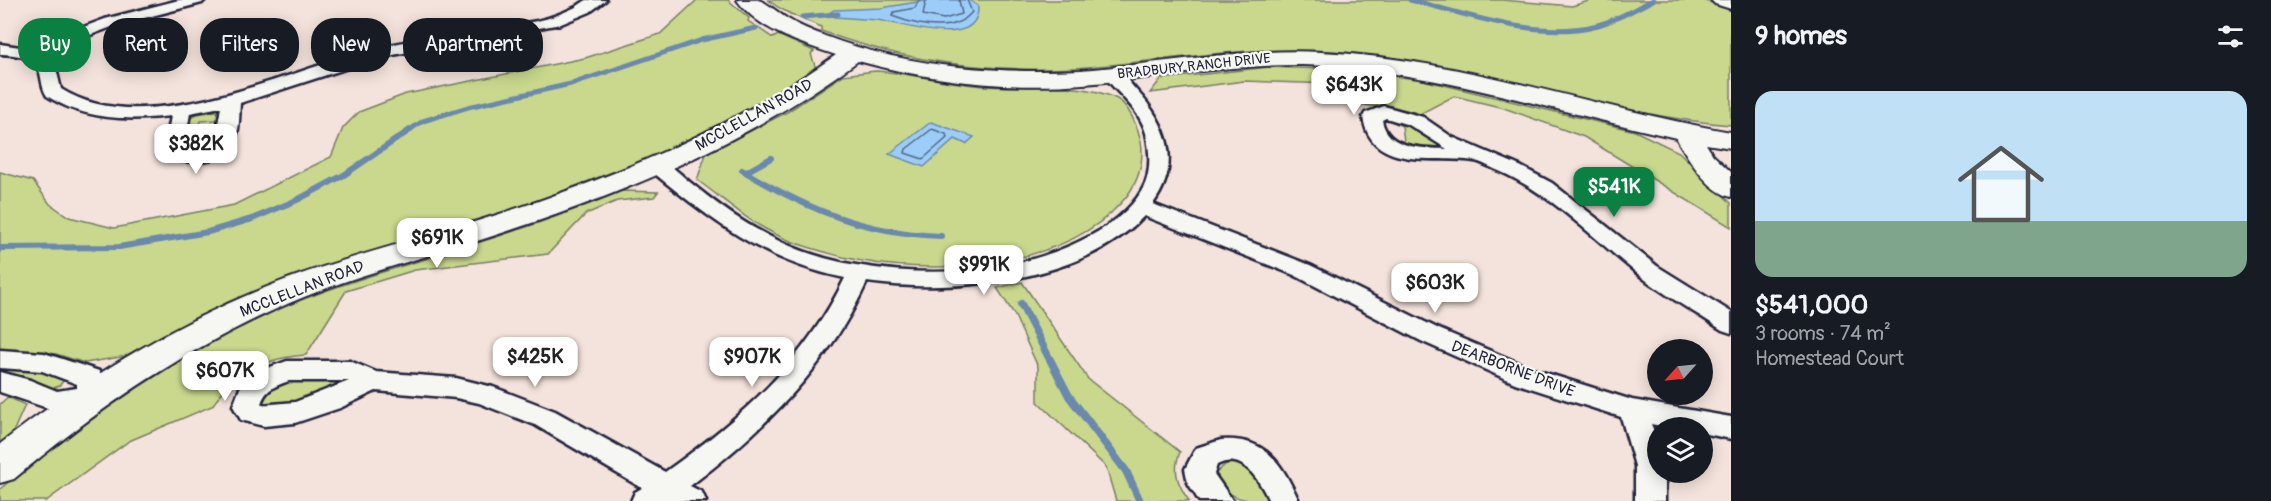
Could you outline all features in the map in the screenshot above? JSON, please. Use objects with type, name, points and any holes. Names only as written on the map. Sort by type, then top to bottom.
[{"type":"street","points":[[91,29],[111,22],[198,0]]},
{"type":"street","points":[[48,72],[53,92],[74,104],[88,108],[121,112],[181,109],[231,100],[322,69],[386,51],[547,22],[579,12],[598,0]]},
{"type":"street","name":"BRADBURY RANCH DRIVE","points":[[748,0],[769,16],[797,32],[855,53],[909,66],[987,76],[1044,78],[1112,74],[1251,59],[1298,58],[1351,61],[1448,76],[1604,114],[1731,140]]},
{"type":"street","points":[[1722,0],[1731,3]]},
{"type":"street","points":[[0,49],[18,52]]},
{"type":"street","name":"MCCLELLAN ROAD","points":[[0,467],[91,396],[192,337],[291,290],[342,272],[500,224],[598,189],[656,165],[768,111],[855,53]]},
{"type":"street","points":[[656,165],[726,221],[759,241],[813,263],[859,273],[894,277],[953,278],[994,275],[1061,258],[1099,241],[1120,226],[1140,207],[1156,178],[1160,150],[1155,131],[1146,115],[1112,74]]},
{"type":"street","points":[[181,109],[173,151],[179,156],[192,157],[211,152],[225,141],[231,100]]},
{"type":"street","name":"BRADBURY RANCH DRIVE","points":[[1684,130],[1703,127],[1731,129]]},
{"type":"street","points":[[1684,130],[1703,160],[1731,188]]},
{"type":"street","points":[[1475,155],[1514,170],[1545,187],[1648,271],[1731,324]]},
{"type":"street","name":"DEARBORNE DRIVE","points":[[1140,207],[1302,270],[1485,360],[1564,390],[1632,410],[1731,428]]},
{"type":"street","points":[[373,381],[456,388],[484,394],[516,405],[545,418],[668,496],[792,379],[828,333],[859,273]]},
{"type":"street","points":[[0,359],[44,362],[90,378],[91,396],[56,401],[21,387],[0,382]]},
{"type":"street","points":[[1632,410],[1651,462],[1650,501]]},
{"type":"street","points":[[1218,501],[1201,481],[1199,469],[1204,460],[1213,453],[1225,450],[1253,456],[1266,468],[1284,501]]},
{"type":"green space","points":[[697,0],[728,0],[749,18],[748,21],[773,38],[778,35],[814,51],[811,54],[816,69],[745,112],[655,156],[520,207],[308,273],[139,354],[85,363],[56,354],[35,351],[0,351],[0,172],[33,181],[50,204],[69,217],[114,228],[234,205],[331,157],[343,128],[359,112],[406,94],[515,72],[543,72],[543,66],[585,58],[660,34]]},
{"type":"green space","points":[[768,0],[1502,0],[1572,6],[1592,0],[1702,0],[1731,9],[1731,125],[1630,110],[1431,65],[1330,51],[1234,52],[1076,68],[1011,69],[946,63],[883,50],[821,31],[821,27],[787,12]]},
{"type":"green space","points":[[1269,67],[1347,70],[1423,80],[1635,131],[1679,152],[1731,203],[1731,227],[1584,137],[1504,108],[1454,96],[1420,114],[1360,103],[1346,95],[1335,84],[1244,81],[1150,93],[1161,79]]},
{"type":"green space","points":[[875,71],[983,86],[1069,87],[1102,93],[1117,99],[1129,111],[1141,141],[1141,166],[1135,182],[1121,203],[1095,226],[1063,243],[1028,255],[990,263],[952,267],[913,267],[843,257],[791,241],[754,222],[697,180],[706,154],[787,112],[843,75]]},
{"type":"green space","points":[[216,111],[219,113],[218,120],[201,121],[199,127],[218,128],[211,144],[199,150],[186,151],[183,149],[184,141],[202,142],[205,134],[186,133],[189,119],[197,114]]},
{"type":"green space","points":[[1385,118],[1401,122],[1446,148],[1410,146],[1389,139],[1404,142],[1402,126]]},
{"type":"green space","points":[[622,191],[658,192],[654,197],[617,201],[586,214],[548,254],[415,270],[346,291],[306,355],[276,360],[252,372],[236,374],[212,406],[129,441],[46,501],[0,501],[0,489],[67,434],[138,384],[212,340],[251,321],[318,294],[567,213]]},
{"type":"green space","points":[[1022,282],[1088,379],[1180,452],[1176,465],[1177,478],[1189,501],[1116,501],[1106,467],[1038,402],[1038,367],[1014,314],[997,288]]},
{"type":"green space","points":[[0,367],[29,368],[64,380],[59,386],[51,389],[28,379],[0,374]]},
{"type":"green space","points":[[289,379],[345,382],[347,384],[282,406],[263,405],[267,391]]},
{"type":"green space","points":[[8,397],[25,405],[10,439],[0,447],[0,404]]},
{"type":"green space","points":[[1226,464],[1243,465],[1253,473],[1270,501],[1239,498],[1221,486],[1215,479],[1216,473]]},
{"type":"water","points":[[930,0],[969,0],[978,6],[975,20],[966,28],[937,31],[877,20],[835,17],[829,13],[834,10],[881,8]]},
{"type":"water","points":[[931,122],[974,137],[966,144],[955,139],[924,167],[889,154]]},
{"type":"waterway","points":[[1410,0],[1503,24],[1551,30],[1598,25],[1653,0]]},
{"type":"waterway","points":[[802,17],[838,14]]},
{"type":"waterway","points":[[408,131],[423,121],[468,107],[571,84],[702,40],[756,28]]},
{"type":"waterway","points":[[0,248],[119,247],[208,232],[252,219],[297,200],[344,175],[410,130]]},
{"type":"waterway","points":[[746,172],[771,158]]},
{"type":"waterway","points":[[742,170],[790,197],[837,217],[887,230],[941,236]]},
{"type":"waterway","points":[[1021,304],[1069,396],[1126,471],[1140,501]]}]
